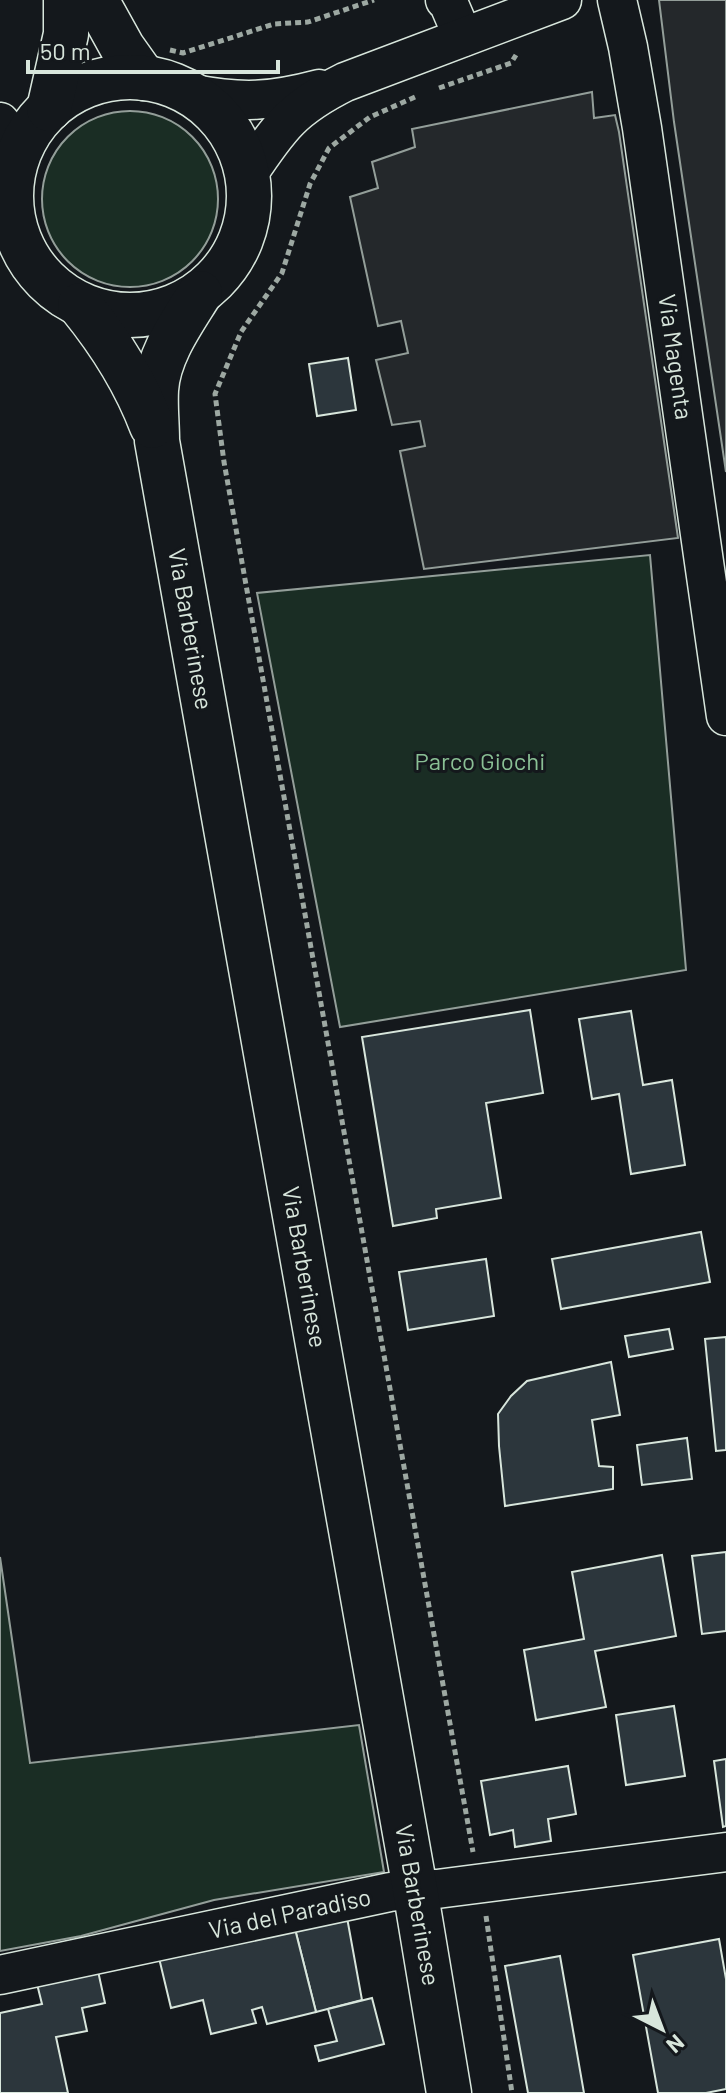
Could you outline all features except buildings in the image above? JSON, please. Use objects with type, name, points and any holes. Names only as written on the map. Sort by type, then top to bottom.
[{"type":"main road","name":"Via Barberinese","points":[[49,109],[66,34],[66,0]]},
{"type":"main road","points":[[96,0],[122,47],[152,63]]},
{"type":"main road","name":"Via Barberinese","points":[[152,63],[169,83],[193,94],[219,115],[229,128],[241,150],[248,174],[249,212],[238,249],[215,281],[200,293],[168,310],[133,316],[115,315],[67,298],[43,278],[18,239],[11,193],[11,135],[33,127],[49,109],[87,85],[152,63]]},
{"type":"main road","name":"Via Barberinese","points":[[200,293],[174,334],[162,362],[156,388],[157,441],[449,2093]]},
{"type":"main road","name":"Via Barberinese","points":[[80,305],[109,340],[127,371],[157,441]]},
{"type":"street","points":[[445,0],[463,37]]},
{"type":"street","points":[[248,174],[287,119],[311,99],[345,82],[562,0]]},
{"type":"street","name":"Via Magenta","points":[[617,0],[642,128],[726,716]]},
{"type":"street","points":[[193,94],[232,101],[278,100],[345,82]]},
{"type":"street","name":"Via del Paradiso","points":[[0,1975],[415,1889],[437,1889],[726,1852]]},
{"type":"path","points":[[152,63],[274,24],[308,22],[374,0]]},
{"type":"path","points":[[438,88],[511,63],[531,34],[526,13]]},
{"type":"path","points":[[424,93],[370,117],[329,148],[310,184],[282,273],[241,332],[215,394],[224,462],[470,1841],[482,1882],[489,1953],[512,2093]]},
{"type":"green space","points":[[130,111],[164,118],[192,137],[211,165],[218,199],[211,233],[192,261],[164,280],[130,287],[96,280],[68,261],[49,233],[42,199],[49,165],[68,137],[96,118]]},
{"type":"green space","name":"Parco Giochi","points":[[650,555],[686,970],[340,1027],[257,593]]},
{"type":"green space","points":[[0,1557],[30,1763],[359,1725],[384,1872],[214,1900],[81,1936],[0,1951]]},
{"type":"shaded area","points":[[659,0],[726,0],[726,472],[674,122]]},
{"type":"shaded area","points":[[592,92],[594,118],[615,115],[619,132],[678,538],[424,569],[400,451],[425,446],[420,421],[392,425],[376,360],[408,353],[401,321],[378,326],[350,197],[378,188],[372,162],[415,147],[412,129]]}]
